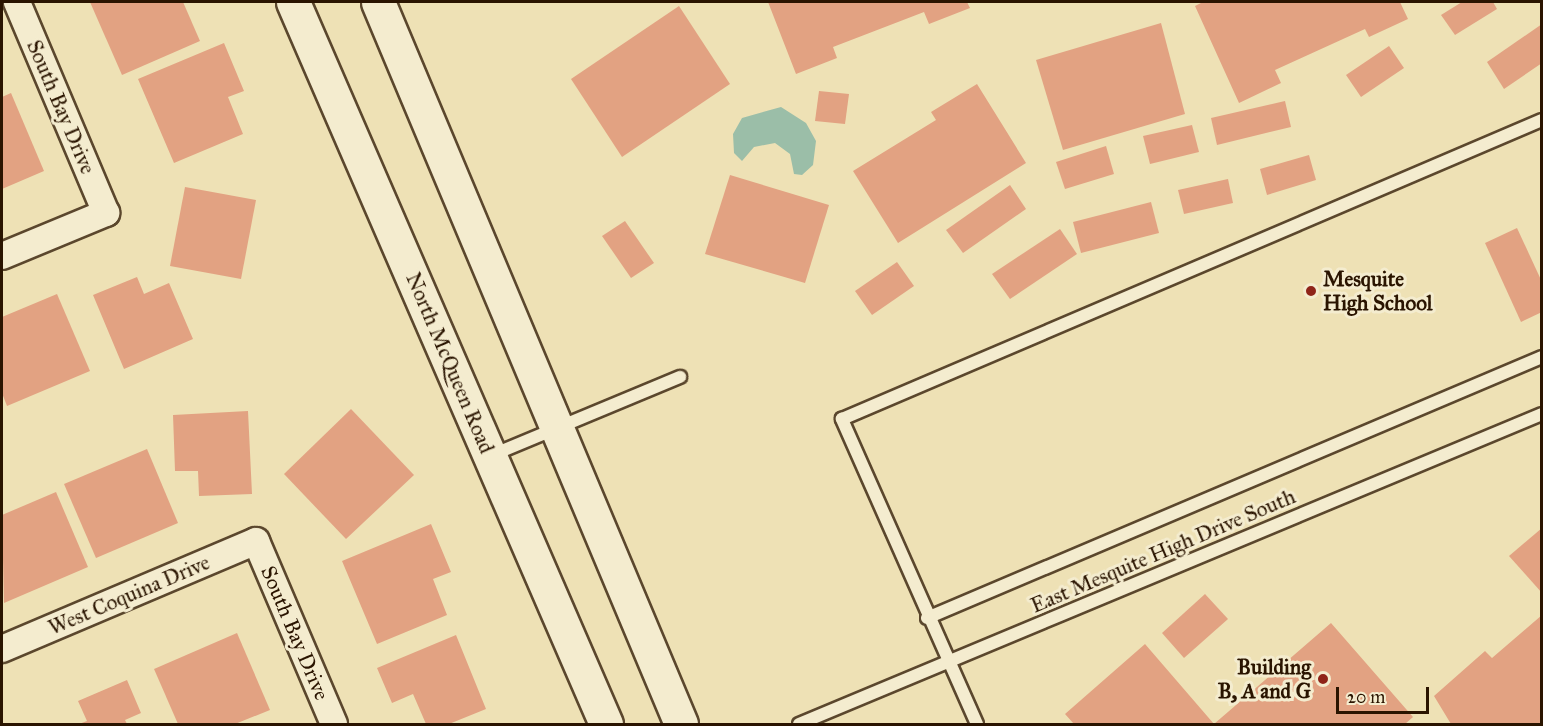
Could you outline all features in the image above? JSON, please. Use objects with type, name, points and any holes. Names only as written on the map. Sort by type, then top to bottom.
[{"type":"main road","name":"North McQueen Road","points":[[293,2],[606,724]]},
{"type":"main road","points":[[378,2],[559,427],[681,724]]},
{"type":"street","name":"South Bay Drive","points":[[2,256],[106,213],[17,2]]},
{"type":"street","name":"South Bay Drive","points":[[256,541],[333,724]]},
{"type":"street","name":"West Coquina Drive","points":[[2,649],[256,541]]},
{"type":"lane","points":[[977,724],[927,618],[843,419],[1542,120]]},
{"type":"lane","points":[[927,618],[1542,357]]},
{"type":"lane","points":[[490,456],[680,377]]},
{"type":"lane","name":"East Mesquite High Drive South","points":[[799,724],[1542,414]]},
{"type":"shaded area","points":[[781,107],[806,123],[816,141],[813,165],[802,175],[794,174],[790,154],[775,143],[754,147],[742,161],[734,153],[733,134],[742,118]]},
{"type":"building","points":[[90,2],[183,2],[200,41],[122,75]]},
{"type":"building","points":[[768,2],[967,2],[970,8],[929,24],[924,12],[833,47],[837,58],[796,74]]},
{"type":"building","points":[[1203,2],[1400,2],[1408,19],[1369,37],[1365,29],[1275,70],[1281,83],[1239,103],[1195,6]]},
{"type":"building","points":[[1462,2],[1493,2],[1497,9],[1455,35],[1441,15]]},
{"type":"building","points":[[679,6],[730,84],[622,157],[571,79]]},
{"type":"building","points":[[1161,23],[1185,114],[1063,150],[1036,60]]},
{"type":"building","points":[[1542,24],[1542,63],[1504,89],[1487,62]]},
{"type":"building","points":[[224,43],[244,91],[228,97],[243,134],[174,163],[138,79]]},
{"type":"building","points":[[1389,46],[1404,68],[1361,97],[1346,75]]},
{"type":"building","points":[[977,84],[1026,163],[898,243],[853,171],[936,120],[931,112]]},
{"type":"building","points":[[819,91],[849,94],[845,124],[815,121]]},
{"type":"building","points":[[11,93],[44,171],[2,189],[2,97]]},
{"type":"building","points":[[1285,101],[1291,127],[1217,145],[1211,118]]},
{"type":"building","points":[[1192,125],[1199,152],[1150,164],[1143,136]]},
{"type":"building","points":[[1106,146],[1114,174],[1065,189],[1056,162]]},
{"type":"building","points":[[1309,155],[1316,180],[1267,195],[1260,169]]},
{"type":"building","points":[[730,175],[829,205],[805,283],[705,254]]},
{"type":"building","points":[[1228,179],[1233,203],[1184,214],[1178,190]]},
{"type":"building","points":[[1010,185],[1026,209],[963,253],[946,230]]},
{"type":"building","points":[[185,187],[256,200],[241,279],[170,266]]},
{"type":"building","points":[[1151,202],[1159,233],[1081,253],[1073,222]]},
{"type":"building","points":[[625,221],[654,263],[631,278],[602,236]]},
{"type":"building","points":[[1517,228],[1542,282],[1542,312],[1521,322],[1485,243]]},
{"type":"building","points":[[1060,229],[1077,254],[1010,299],[992,274]]},
{"type":"building","points":[[897,262],[914,286],[872,315],[855,291]]},
{"type":"building","points":[[137,277],[144,294],[169,283],[193,339],[124,369],[93,295]]},
{"type":"building","points":[[57,294],[90,371],[7,406],[2,393],[2,317]]},
{"type":"building","points":[[351,409],[414,475],[346,539],[284,474]]},
{"type":"building","points":[[248,411],[252,494],[199,496],[198,471],[175,471],[173,415]]},
{"type":"building","points":[[147,449],[178,523],[96,558],[64,484]]},
{"type":"building","points":[[56,492],[88,567],[4,603],[2,515]]},
{"type":"building","points":[[431,524],[451,572],[433,579],[447,615],[377,644],[342,561]]},
{"type":"building","points":[[1542,528],[1542,593],[1509,556]]},
{"type":"building","points":[[1205,594],[1228,619],[1184,658],[1162,633]]},
{"type":"building","points":[[1542,615],[1542,724],[1451,724],[1434,696],[1485,651],[1492,658]]},
{"type":"building","name":"Building B, A and G","points":[[1331,623],[1413,717],[1405,724],[1214,724]]},
{"type":"building","points":[[237,633],[270,710],[235,724],[178,724],[154,669]]},
{"type":"building","points":[[456,635],[486,709],[449,724],[426,724],[413,694],[392,703],[377,668]]},
{"type":"building","points":[[1145,644],[1214,724],[1074,724],[1065,714]]},
{"type":"building","points":[[127,680],[141,713],[125,720],[127,724],[79,724],[87,721],[78,701]]},
{"type":"place","name":"Mesquite High School","points":[[1311,291]]},
{"type":"place","name":"Building B, A and G","points":[[1323,679]]}]
